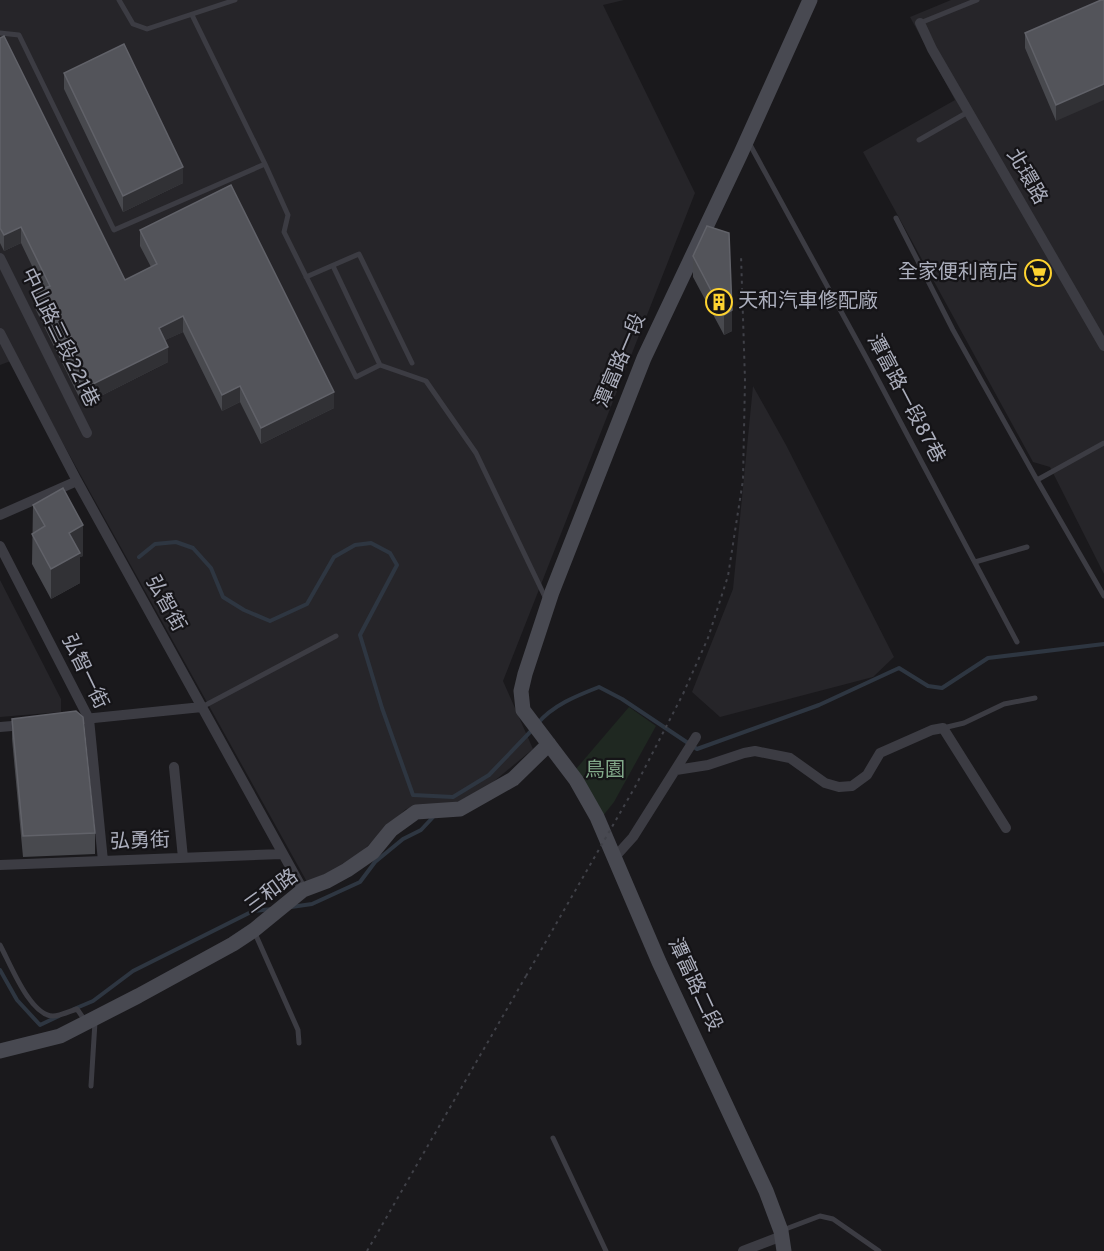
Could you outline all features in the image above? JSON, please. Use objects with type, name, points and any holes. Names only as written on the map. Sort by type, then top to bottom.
[{"type":"street","name":"潭富路一段","points":[[545,740],[523,710],[521,691],[548,604],[644,358],[748,140],[810,0]]},
{"type":"street","name":"北環路","points":[[920,23],[932,49],[1104,346]]},
{"type":"street","name":"中山路三段221巷","points":[[0,258],[87,433]]},
{"type":"street","name":"弘智街","points":[[0,333],[77,481],[303,890]]},
{"type":"street","points":[[0,515],[77,481]]},
{"type":"street","name":"弘智一街","points":[[0,546],[89,719],[103,861]]},
{"type":"street","points":[[67,721],[202,707]]},
{"type":"street","points":[[0,727],[34,724]]},
{"type":"street","points":[[676,770],[708,765],[744,753],[755,752],[790,758],[825,783],[839,787],[852,786],[867,775],[880,753],[932,730],[943,728],[1006,828]]},
{"type":"street","points":[[615,857],[633,837],[695,739]]},
{"type":"street","name":"潭富路二段","points":[[545,740],[576,780],[615,857],[659,962],[766,1191],[782,1239]]},
{"type":"street","name":"三和路","points":[[0,1051],[60,1036],[138,996],[254,930],[303,890],[327,881],[373,852],[391,830],[416,812],[460,809],[513,779],[545,740]]},
{"type":"street","points":[[174,767],[183,858]]},
{"type":"street","name":"弘勇街","points":[[0,865],[282,854]]},
{"type":"street","points":[[742,1251],[782,1239]]},
{"type":"lane","points":[[118,0],[133,24],[147,29],[235,0]]},
{"type":"lane","points":[[920,23],[977,0]]},
{"type":"lane","points":[[192,15],[288,215],[284,232],[356,377],[380,365]]},
{"type":"lane","points":[[0,33],[19,35],[114,230],[265,164]]},
{"type":"lane","points":[[920,140],[968,112]]},
{"type":"lane","name":"潭富路一段87巷","points":[[748,140],[1017,642]]},
{"type":"lane","points":[[896,218],[953,330],[1104,596]]},
{"type":"lane","points":[[306,277],[359,254],[412,363]]},
{"type":"lane","points":[[333,266],[380,365],[426,381],[476,453],[548,604]]},
{"type":"lane","points":[[1037,480],[1104,442]]},
{"type":"lane","points":[[975,562],[1027,547]]},
{"type":"lane","points":[[202,707],[336,636]]},
{"type":"lane","points":[[943,728],[964,723],[1004,704],[1035,698]]},
{"type":"lane","points":[[254,930],[298,1030],[299,1043]]},
{"type":"lane","points":[[0,945],[37,1008],[54,1016],[77,1009],[91,1020],[91,1086]]},
{"type":"lane","points":[[553,1138],[606,1251]]},
{"type":"lane","points":[[782,1239],[820,1216],[833,1219],[879,1251]]},
{"type":"path","points":[[367,1251],[635,787],[683,694],[708,638],[728,576],[743,480],[746,380],[741,255]]},
{"type":"shaded area","points":[[0,0],[624,0],[603,5],[695,193],[503,681],[533,749],[469,802],[406,809],[350,863],[307,882],[16,359],[0,365]]},
{"type":"shaded area","points":[[951,0],[1104,0],[1104,574],[1050,467],[1033,462],[863,152],[955,100],[910,17]]},
{"type":"shaded area","points":[[753,386],[786,445],[894,657],[873,677],[720,717],[692,692],[733,589]]},
{"type":"shaded area","points":[[0,580],[61,699],[61,712],[0,717]]},
{"type":"green space","name":"鳥園","points":[[629,707],[656,726],[614,802],[602,817],[576,769]]},
{"type":"building","points":[[1104,0],[1104,84],[1056,105],[1025,33]]},
{"type":"building","points":[[4,36],[125,280],[157,264],[140,230],[231,185],[334,392],[261,428],[240,386],[222,395],[183,316],[159,328],[168,347],[83,389],[35,292],[50,286],[21,227],[4,235],[0,228],[0,38]]},
{"type":"building","points":[[124,44],[183,167],[123,196],[64,73]]},
{"type":"building","name":"天和汽車修配廠","points":[[707,226],[729,233],[732,310],[724,315],[693,256]]},
{"type":"building","points":[[63,488],[83,525],[69,533],[80,553],[51,569],[32,534],[45,526],[33,505]]},
{"type":"building","points":[[76,711],[83,717],[95,833],[23,836],[12,719]]},
{"type":"waterway","points":[[139,557],[155,544],[176,542],[193,548],[211,568],[223,597],[244,610],[270,621],[307,604],[334,557],[355,545],[371,543],[390,553],[397,565],[360,635],[382,708],[413,795],[453,797],[489,775],[532,730]]},
{"type":"waterway","points":[[537,724],[558,706],[599,687],[622,699],[697,749],[819,705],[899,668],[928,686],[942,688],[988,658],[1104,644]]},
{"type":"waterway","points":[[291,907],[312,904],[360,882],[375,862],[403,839],[421,830],[435,815]]},
{"type":"waterway","points":[[74,1009],[93,1001],[133,971],[253,911],[272,909]]},
{"type":"waterway","points":[[0,970],[17,1000],[40,1025],[59,1016]]},
{"type":"place","name":"全家便利商店","points":[[1038,273]]},
{"type":"place","name":"天和汽車修配廠","points":[[719,302]]}]
